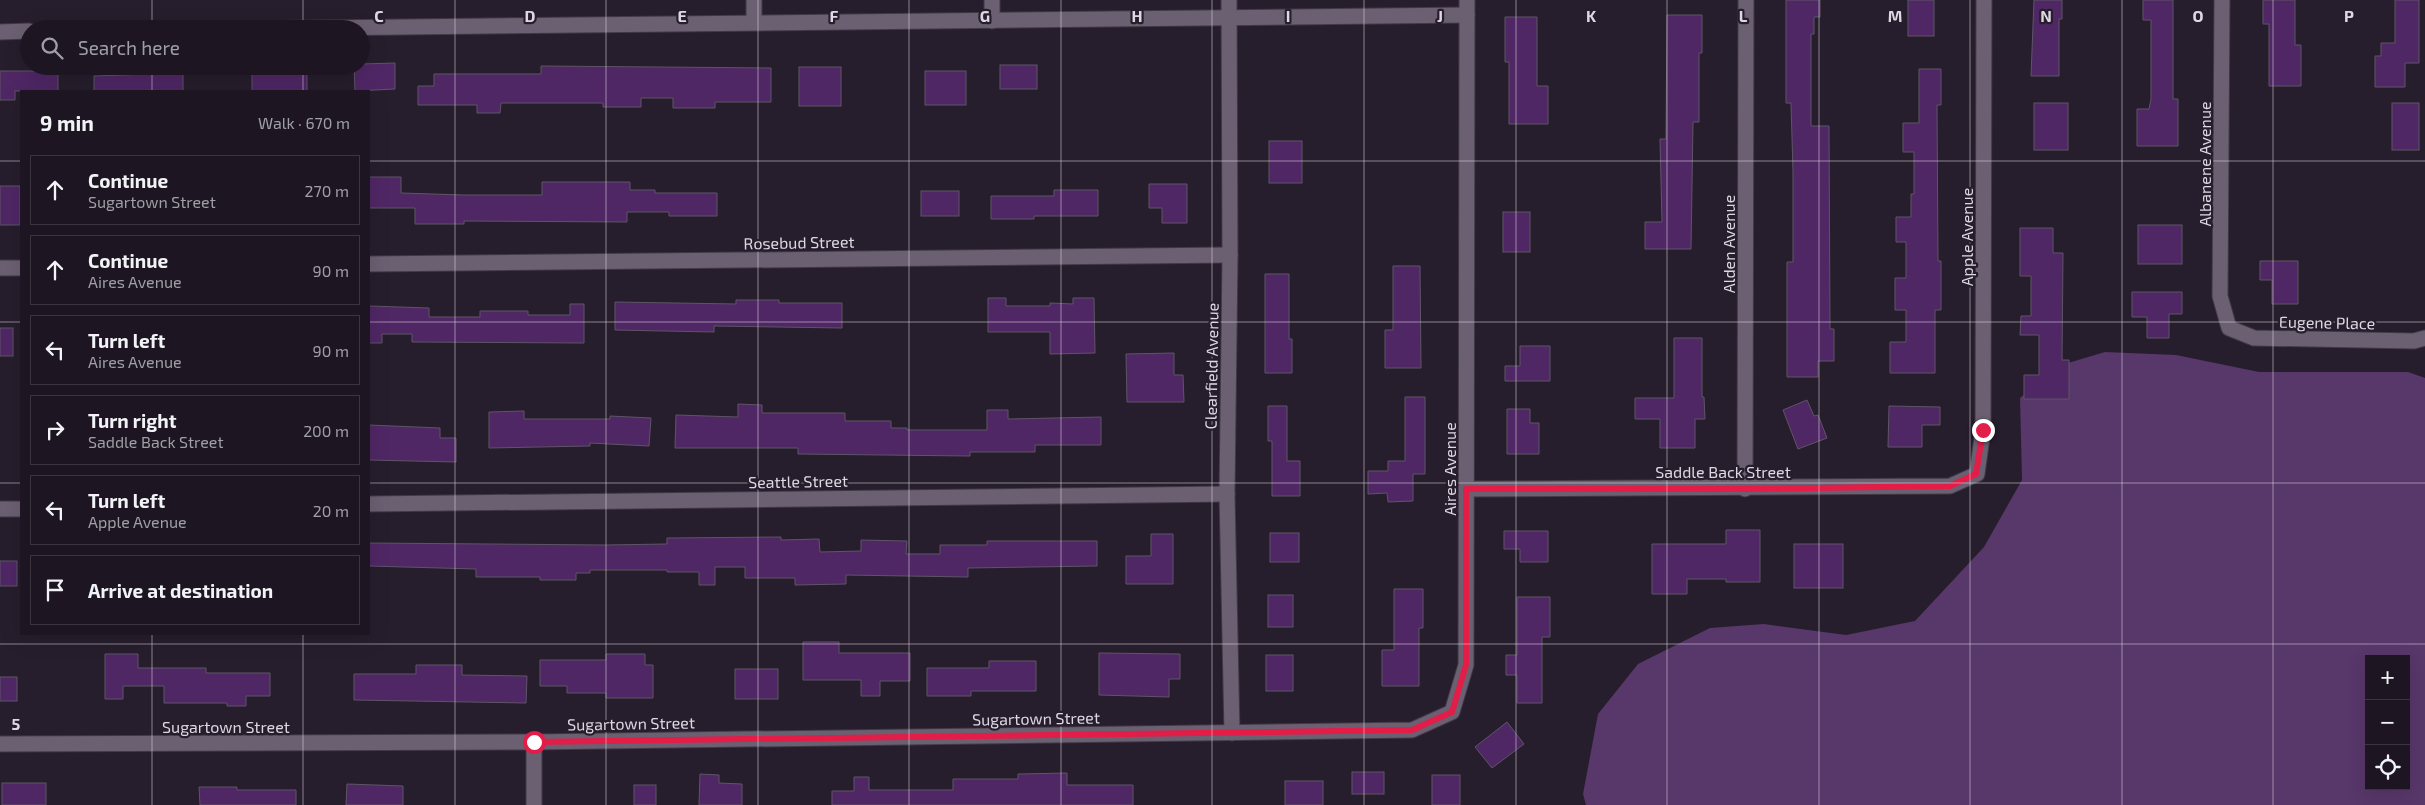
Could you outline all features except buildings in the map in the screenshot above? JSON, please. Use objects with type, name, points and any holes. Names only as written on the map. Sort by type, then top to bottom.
[{"type":"street","points":[[754,0],[754,22]]},
{"type":"street","points":[[992,0],[992,21]]},
{"type":"street","name":"Clearfield Avenue","points":[[1229,0],[1230,255],[1227,494],[1232,733]]},
{"type":"street","name":"Alden Avenue","points":[[1745,489],[1746,0]]},
{"type":"street","name":"Apple Avenue","points":[[1976,474],[1983,430],[1984,0]]},
{"type":"street","name":"Albanene Avenue","points":[[2222,0],[2220,296],[2229,328]]},
{"type":"street","points":[[370,27],[1229,17],[1467,7]]},
{"type":"street","name":"Aires Avenue","points":[[1232,733],[1412,730],[1452,712],[1466,665],[1467,7]]},
{"type":"street","points":[[0,32],[20,31]]},
{"type":"street","name":"Rosebud Street","points":[[370,264],[1230,255]]},
{"type":"street","points":[[0,268],[20,268]]},
{"type":"street","name":"Eugene Place","points":[[2229,328],[2254,338],[2414,341],[2425,338]]},
{"type":"street","name":"Saddle Back Street","points":[[1466,489],[1745,489],[1950,486],[1976,474]]},
{"type":"street","name":"Seattle Street","points":[[370,504],[1227,494]]},
{"type":"street","points":[[0,509],[20,509]]},
{"type":"street","name":"Sugartown Street","points":[[0,744],[534,742],[1232,733]]},
{"type":"street","points":[[534,742],[534,805]]},
{"type":"shaded area","points":[[2105,352],[2176,355],[2259,372],[2408,372],[2425,378],[2425,805],[1586,805],[1583,794],[1598,714],[1638,664],[1710,628],[1764,624],[1846,635],[1915,621],[1984,547],[2022,480],[2020,398],[2058,366]]},
{"type":"route","points":[[534,742],[1412,730],[1452,712],[1466,665],[1466,489],[1745,489],[1950,486],[1976,474],[1983,430]]}]
